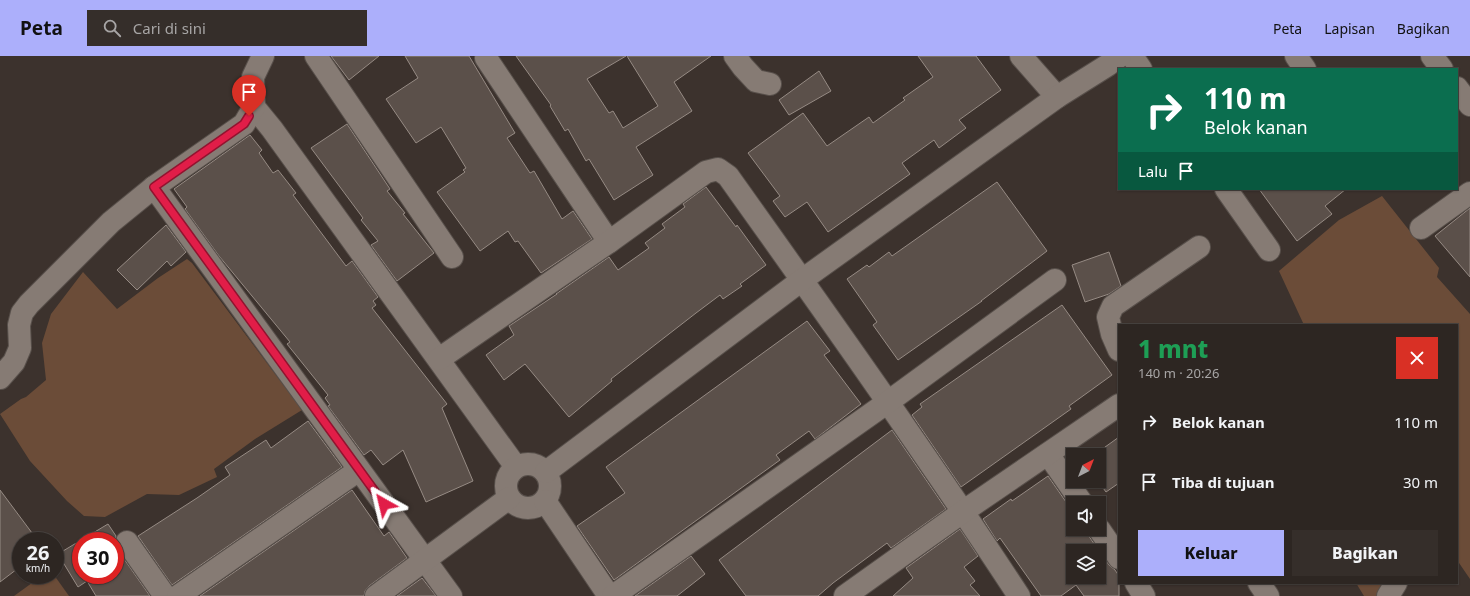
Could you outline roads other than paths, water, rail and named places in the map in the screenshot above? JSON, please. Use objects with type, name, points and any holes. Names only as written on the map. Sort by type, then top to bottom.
[{"type":"street","points":[[0,378],[14,362],[20,348],[19,325],[22,313],[29,304],[111,222],[154,187],[244,124],[254,107],[253,77],[263,56]]},
{"type":"street","points":[[316,56],[452,257]]},
{"type":"street","points":[[735,56],[756,81],[770,84]]},
{"type":"street","points":[[1021,56],[1057,97]]},
{"type":"street","points":[[546,472],[802,280],[1057,97],[1120,56]]},
{"type":"street","points":[[1132,56],[1141,68]]},
{"type":"street","points":[[1432,56],[1441,68]]},
{"type":"street","points":[[486,58],[609,242]]},
{"type":"street","points":[[1458,89],[1470,105]]},
{"type":"street","points":[[254,107],[516,467]]},
{"type":"street","points":[[439,360],[609,242],[706,172],[718,169],[728,176],[802,280],[964,511],[1019,596]]},
{"type":"street","points":[[154,187],[451,596]]},
{"type":"street","points":[[1227,190],[1269,250]]},
{"type":"street","points":[[1421,228],[1470,193]]},
{"type":"street","points":[[1118,348],[1112,334],[1108,317],[1113,306],[1198,247]]},
{"type":"street","points":[[613,596],[888,402],[1055,280]]},
{"type":"street","points":[[845,596],[964,511],[1118,406]]},
{"type":"street","points":[[1048,454],[1077,496]]},
{"type":"street","points":[[526,464],[537,466],[546,472],[550,482],[550,492],[545,501],[537,507],[526,509],[516,506],[509,498],[506,487],[508,476],[516,467],[526,464]]},
{"type":"street","points":[[178,596],[359,470]]},
{"type":"street","points":[[376,596],[509,498]]},
{"type":"street","points":[[545,501],[609,596]]},
{"type":"street","points":[[1104,536],[1118,557]]},
{"type":"street","points":[[127,542],[165,596]]},
{"type":"street","points":[[1137,584],[1144,596]]},
{"type":"street","points":[[1260,584],[1268,596]]},
{"type":"street","points":[[1388,596],[1395,584]]}]
